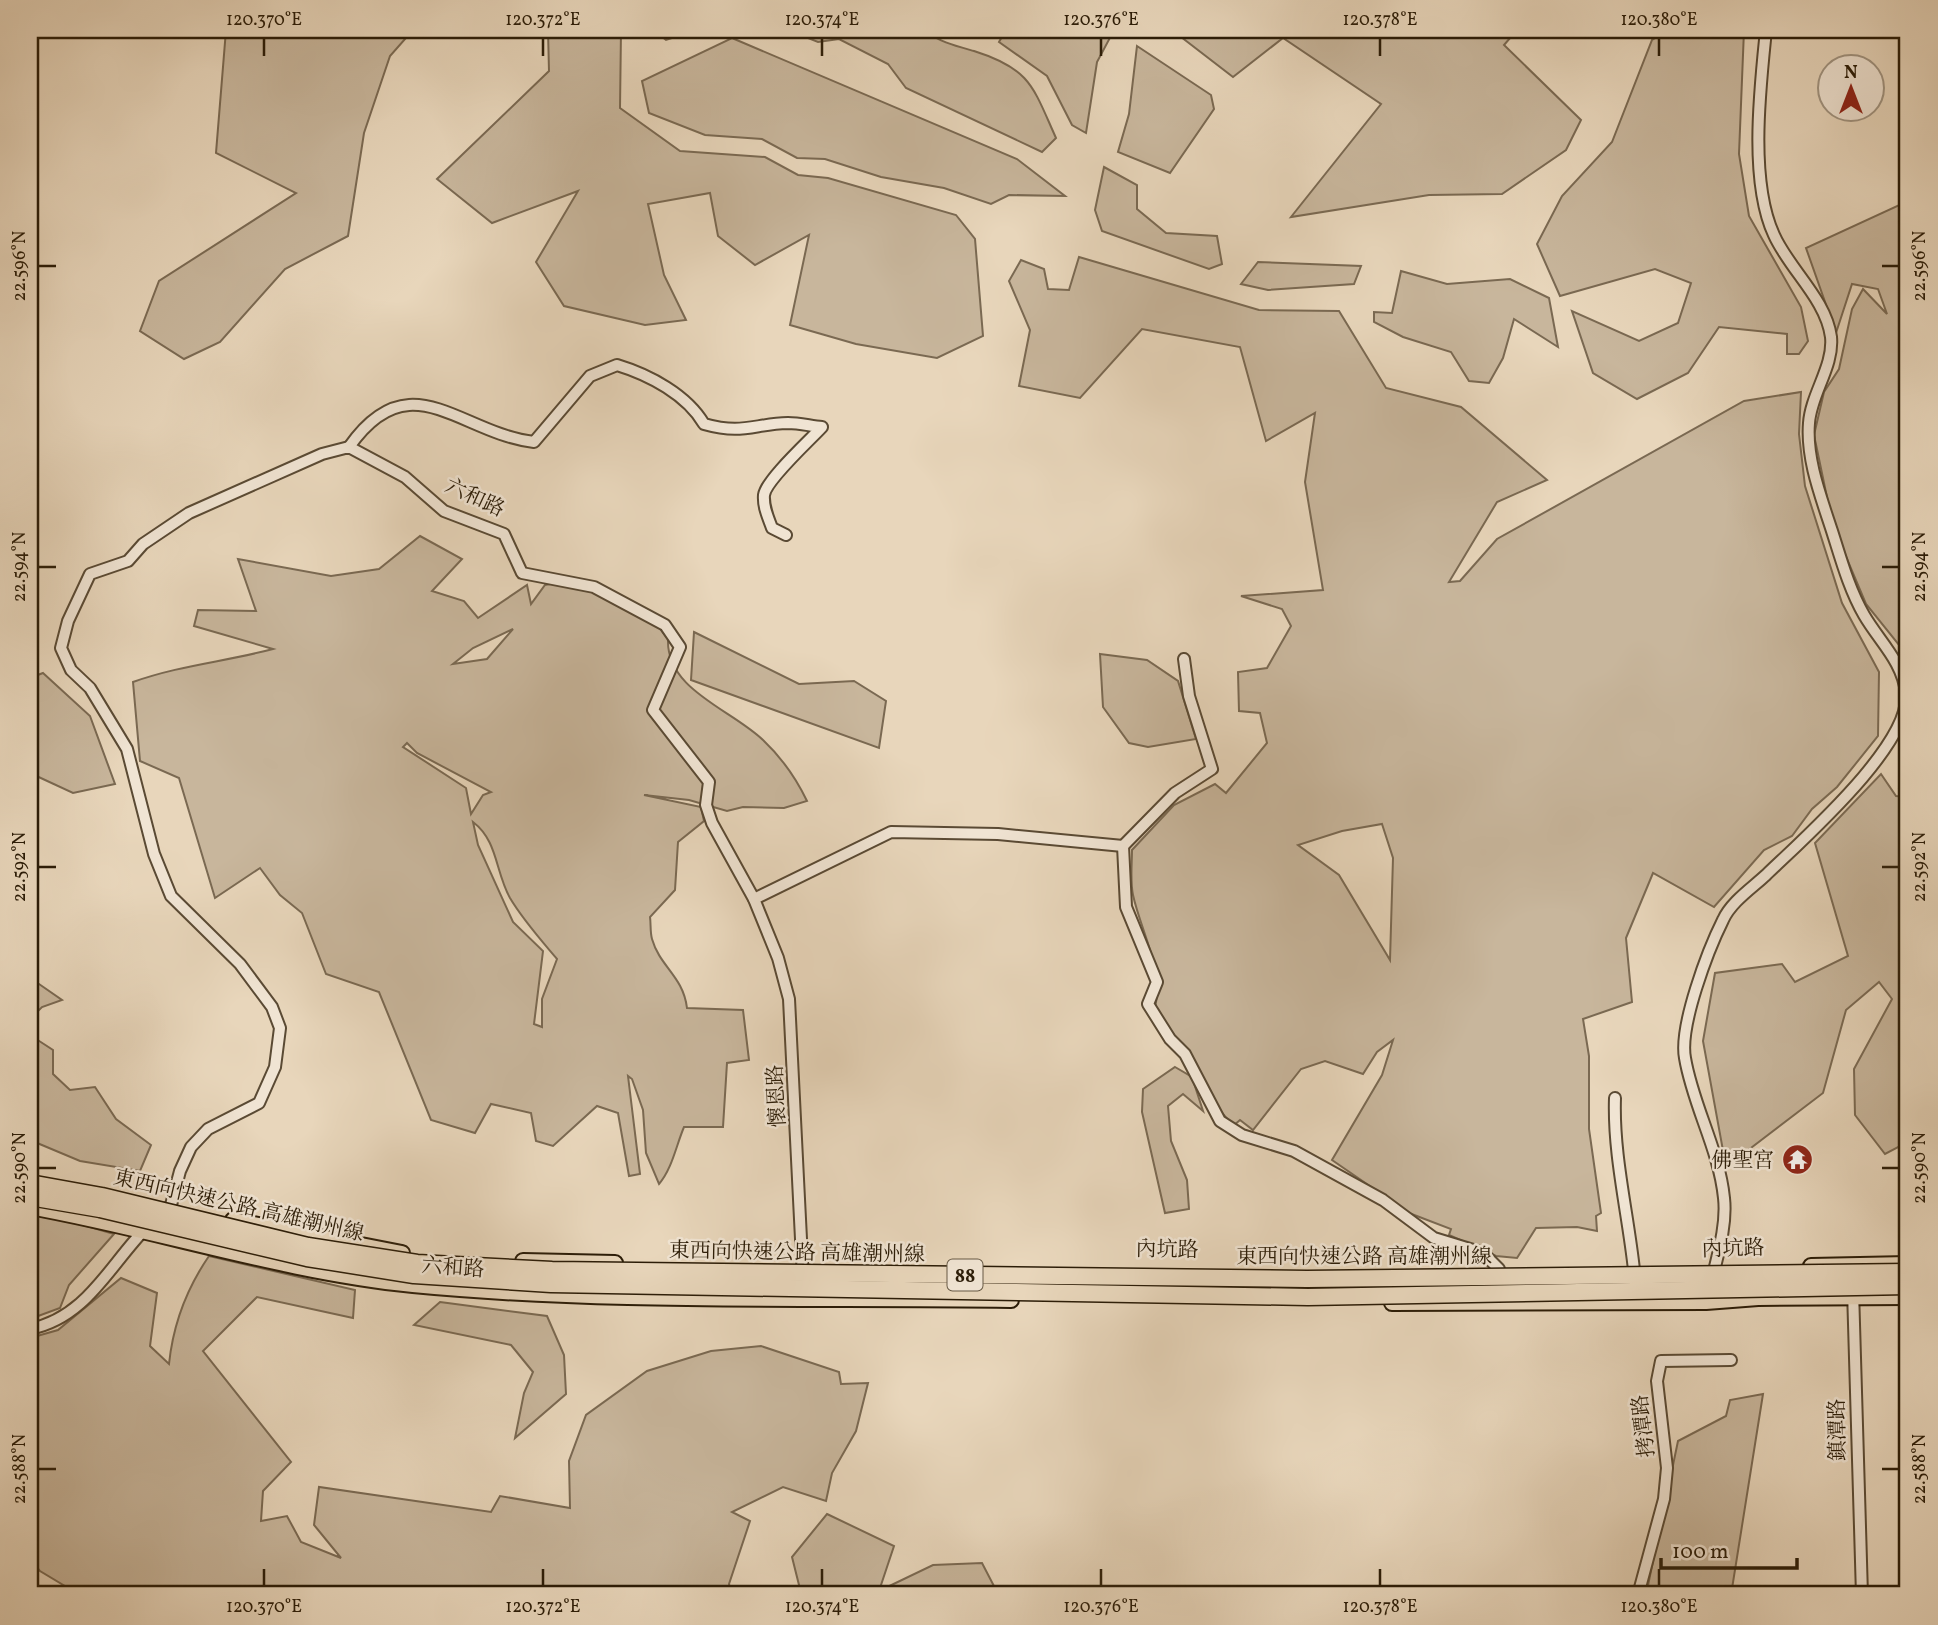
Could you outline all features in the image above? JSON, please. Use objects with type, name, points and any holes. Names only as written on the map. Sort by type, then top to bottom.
[{"type":"highway","name":"東西向快速公路 高雄潮州線","points":[[30,1183],[102,1196],[308,1245],[416,1264],[552,1270],[1307,1279],[1908,1272]]},
{"type":"highway","name":"東西向快速公路 高雄潮州線","points":[[30,1197],[100,1209],[306,1258],[414,1275],[551,1284],[1308,1297],[1908,1286]]},
{"type":"main road","name":"六和路","points":[[30,1175],[301,1235],[418,1256],[552,1262],[803,1265]]},
{"type":"main road","name":"六和路","points":[[30,1207],[306,1268],[411,1285],[548,1294],[804,1297]]},
{"type":"main road","name":"內坑路","points":[[803,1265],[1307,1272],[1714,1270],[1908,1264]]},
{"type":"main road","points":[[804,1297],[1308,1303],[1706,1303],[1758,1298],[1908,1297]]},
{"type":"street","points":[[1706,1303],[1725,1200],[1717,1164],[1684,1057],[1684,1031],[1694,998],[1724,917],[1835,809],[1894,736],[1904,715],[1907,696],[1902,673],[1864,614],[1851,586],[1813,467],[1809,424],[1816,391],[1829,359],[1831,340],[1826,316],[1783,254],[1772,231],[1764,204],[1760,145],[1766,30]]},
{"type":"street","points":[[30,1329],[47,1326],[69,1315],[94,1290],[143,1230],[171,1205],[180,1171],[191,1147],[208,1129],[259,1103],[275,1067],[280,1028],[272,1007],[240,964],[171,897],[154,854],[127,749],[90,688],[71,670],[61,648],[68,621],[90,574],[128,561],[144,544],[189,513],[322,454],[349,447],[361,429],[384,411],[409,403],[455,415],[492,431],[534,442],[590,376],[617,365],[649,378],[695,408],[704,424],[723,429],[748,430],[788,423],[822,427],[770,481],[764,493],[765,510],[772,528],[786,535]]},
{"type":"street","name":"六和路","points":[[349,447],[405,477],[444,511],[504,534],[522,573],[594,587],[664,625],[680,647],[653,710],[709,782],[706,805],[712,823],[754,899]]},
{"type":"street","points":[[1184,659],[1189,696],[1212,769],[1175,793],[1123,846],[1126,907],[1157,982],[1148,1004],[1170,1039],[1185,1054],[1205,1097],[1220,1121],[1242,1135],[1294,1152],[1383,1200],[1434,1238],[1483,1254],[1499,1269]]},
{"type":"street","points":[[754,899],[891,832],[998,834],[1123,846]]},
{"type":"street","name":"懷恩路","points":[[754,899],[778,958],[789,999],[804,1297]]},
{"type":"street","points":[[1615,1098],[1614,1132],[1628,1210],[1634,1270]]},
{"type":"street","name":"鎮潭路","points":[[1853,1265],[1862,1595]]},
{"type":"street","name":"拷潭路","points":[[1637,1595],[1664,1499],[1667,1468],[1657,1381],[1661,1362],[1731,1360]]},
{"type":"shaded area","points":[[226,30],[413,30],[390,56],[364,133],[348,236],[285,269],[220,342],[184,359],[140,331],[159,281],[296,193],[216,153]]},
{"type":"shaded area","points":[[548,30],[621,30],[620,108],[680,151],[765,157],[798,175],[828,178],[956,215],[975,239],[983,336],[937,358],[856,344],[790,325],[809,235],[755,265],[718,236],[710,193],[648,204],[664,275],[686,320],[645,325],[564,306],[536,262],[578,191],[492,223],[437,179],[549,71]]},
{"type":"shaded area","points":[[653,30],[697,30],[666,40]]},
{"type":"shaded area","points":[[788,30],[924,30],[948,43],[993,58],[1019,73],[1042,105],[1056,138],[1042,152],[906,88],[888,64],[839,39],[818,42]]},
{"type":"shaded area","points":[[1006,30],[1105,30],[1112,34],[1097,62],[1086,133],[1072,125],[1047,76],[999,42]]},
{"type":"shaded area","points":[[1172,30],[1517,30],[1504,45],[1581,120],[1566,150],[1502,194],[1429,195],[1291,217],[1381,104],[1283,38],[1233,77]]},
{"type":"shaded area","points":[[1669,30],[1744,30],[1739,154],[1749,216],[1801,307],[1808,341],[1799,354],[1787,354],[1787,334],[1719,327],[1688,373],[1637,399],[1593,373],[1572,311],[1639,341],[1678,323],[1691,283],[1655,269],[1560,296],[1537,244],[1562,196],[1612,142],[1652,40]]},
{"type":"shaded area","points":[[732,38],[1017,159],[1065,196],[1009,195],[991,204],[944,188],[881,177],[825,159],[797,158],[762,139],[705,135],[649,113],[642,81]]},
{"type":"shaded area","points":[[1137,46],[1211,95],[1214,109],[1170,173],[1118,152],[1129,114]]},
{"type":"shaded area","points":[[1104,167],[1137,185],[1137,209],[1166,233],[1217,236],[1222,264],[1209,269],[1102,231],[1095,210]]},
{"type":"shaded area","points":[[1908,201],[1908,656],[1866,604],[1833,526],[1814,435],[1824,392],[1839,369],[1852,309],[1863,289],[1887,314],[1878,289],[1852,284],[1836,333],[1806,248]]},
{"type":"shaded area","points":[[1079,257],[1259,310],[1339,311],[1386,388],[1461,407],[1547,480],[1497,502],[1449,582],[1460,581],[1497,539],[1744,401],[1801,392],[1799,434],[1805,486],[1842,603],[1879,672],[1878,736],[1837,787],[1812,809],[1792,836],[1764,850],[1714,907],[1653,873],[1626,938],[1632,1002],[1583,1019],[1589,1056],[1589,1129],[1601,1213],[1596,1216],[1597,1231],[1577,1227],[1536,1228],[1517,1258],[1496,1256],[1449,1235],[1451,1229],[1409,1213],[1332,1160],[1382,1075],[1393,1040],[1377,1052],[1363,1074],[1325,1061],[1301,1069],[1253,1130],[1240,1120],[1233,1126],[1213,1102],[1200,1072],[1155,1008],[1157,993],[1154,965],[1133,895],[1132,850],[1174,805],[1215,784],[1226,793],[1267,743],[1260,713],[1239,711],[1238,672],[1267,668],[1291,626],[1282,609],[1241,596],[1323,590],[1305,482],[1315,413],[1266,441],[1240,347],[1142,329],[1080,398],[1019,386],[1030,330],[1009,281],[1021,260],[1044,269],[1048,289],[1069,290]],"holes":[[[1382,824],[1393,858],[1390,960],[1339,875],[1298,845],[1342,831]]]},
{"type":"shaded area","points":[[1258,262],[1361,266],[1354,284],[1268,290],[1241,284]]},
{"type":"shaded area","points":[[1401,271],[1447,284],[1510,279],[1549,298],[1558,347],[1514,319],[1503,358],[1489,383],[1469,381],[1451,352],[1403,337],[1374,322],[1374,312],[1392,313]]},
{"type":"shaded area","points":[[420,536],[462,559],[432,591],[464,601],[478,618],[527,585],[531,604],[545,585],[571,580],[658,626],[668,639],[670,657],[689,685],[763,740],[788,769],[807,801],[784,808],[743,807],[727,811],[689,800],[644,795],[701,807],[704,821],[678,842],[675,890],[650,917],[651,936],[660,957],[681,988],[687,1008],[743,1010],[749,1060],[727,1063],[723,1127],[684,1127],[671,1164],[659,1184],[646,1153],[643,1110],[632,1079],[628,1076],[640,1174],[629,1176],[618,1113],[597,1106],[553,1146],[536,1141],[531,1113],[491,1104],[475,1133],[431,1120],[379,992],[326,974],[302,913],[280,895],[260,868],[215,898],[179,778],[140,761],[133,682],[168,671],[273,649],[194,626],[198,610],[256,611],[238,559],[331,576],[379,569]],"holes":[[[513,629],[487,659],[453,664],[473,648]],[[407,743],[417,753],[491,792],[483,795],[471,814],[466,788],[403,747]],[[473,822],[492,847],[510,898],[557,959],[542,999],[542,1027],[534,1024],[543,951],[513,922],[478,845]]]},
{"type":"shaded area","points":[[694,632],[799,684],[854,681],[886,701],[879,748],[691,680]]},
{"type":"shaded area","points":[[1100,654],[1147,660],[1178,681],[1196,739],[1148,747],[1129,743],[1103,707]]},
{"type":"shaded area","points":[[43,673],[90,716],[115,784],[73,793],[30,773],[30,678]]},
{"type":"shaded area","points":[[1903,734],[1908,734],[1908,789],[1899,788]]},
{"type":"shaded area","points":[[1881,774],[1896,796],[1908,797],[1908,1142],[1885,1154],[1855,1115],[1854,1069],[1892,999],[1879,982],[1846,1010],[1823,1093],[1726,1167],[1703,1041],[1715,973],[1782,964],[1795,982],[1848,956],[1815,843]]},
{"type":"shaded area","points":[[39,984],[62,1000],[42,1007],[30,1019],[30,986]]},
{"type":"shaded area","points":[[30,1035],[53,1050],[53,1074],[70,1090],[95,1087],[116,1119],[151,1145],[140,1171],[80,1161],[30,1140]]},
{"type":"shaded area","points":[[1175,1067],[1192,1077],[1203,1111],[1183,1094],[1168,1106],[1171,1141],[1187,1180],[1189,1209],[1165,1213],[1142,1112],[1143,1089]]},
{"type":"shaded area","points":[[30,1213],[59,1218],[114,1234],[69,1285],[60,1308],[30,1319]]},
{"type":"shaded area","points":[[209,1256],[355,1290],[353,1318],[257,1297],[203,1351],[291,1462],[263,1491],[261,1521],[287,1516],[301,1542],[341,1558],[314,1525],[319,1487],[491,1512],[500,1496],[570,1508],[569,1461],[586,1415],[647,1371],[711,1351],[761,1346],[839,1372],[841,1384],[868,1383],[856,1431],[832,1473],[826,1501],[783,1487],[732,1512],[750,1521],[729,1584],[732,1595],[80,1595],[40,1571],[30,1558],[30,1338],[58,1330],[121,1278],[157,1293],[150,1346],[169,1364],[182,1307]]},
{"type":"shaded area","points":[[440,1302],[547,1316],[564,1355],[566,1394],[515,1438],[524,1393],[533,1372],[511,1345],[414,1325]]},
{"type":"shaded area","points":[[1763,1394],[1731,1595],[1646,1595],[1678,1441],[1726,1416],[1730,1400]]},
{"type":"shaded area","points":[[827,1514],[894,1546],[879,1591],[933,1565],[982,1563],[996,1590],[993,1595],[797,1595],[800,1589],[792,1557]]},
{"type":"place","name":"佛聖宮","points":[[1797,1160]]}]
